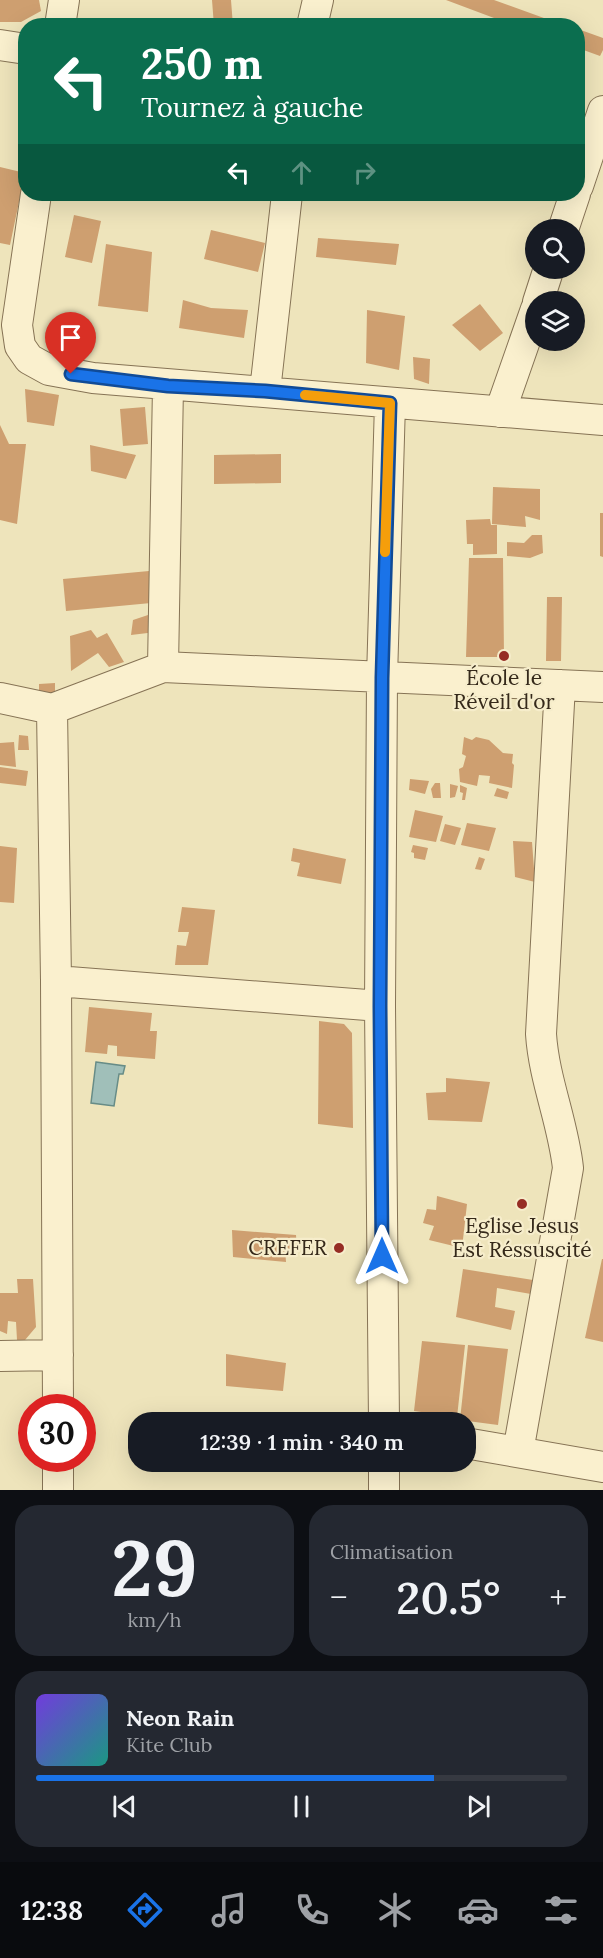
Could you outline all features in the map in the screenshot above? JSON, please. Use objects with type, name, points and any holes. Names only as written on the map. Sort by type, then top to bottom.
[{"type":"street","points":[[61,18],[64,0]]},
{"type":"street","points":[[314,18],[318,0]]},
{"type":"street","points":[[0,45],[18,48]]},
{"type":"street","points":[[585,165],[603,111]]},
{"type":"street","points":[[35,201],[17,325],[20,346],[29,359],[49,370],[93,378],[168,386],[265,391],[603,420]]},
{"type":"street","points":[[265,391],[286,201]]},
{"type":"street","points":[[566,219],[572,201]]},
{"type":"street","points":[[500,412],[525,340]]},
{"type":"street","points":[[163,667],[168,386]]},
{"type":"street","points":[[384,1412],[380,1006],[382,678],[390,403]]},
{"type":"street","points":[[0,698],[52,709],[163,667],[603,687]]},
{"type":"street","points":[[518,1452],[568,1168],[566,1147],[543,1058],[541,1034],[560,685]]},
{"type":"street","points":[[52,709],[58,1394]]},
{"type":"street","points":[[56,981],[380,1006]]},
{"type":"street","points":[[0,1356],[58,1355]]},
{"type":"street","points":[[476,1445],[603,1467]]},
{"type":"street","points":[[58,1472],[58,1490]]},
{"type":"street","points":[[384,1472],[384,1490]]},
{"type":"water","points":[[96,1062],[125,1066],[123,1074],[119,1074],[114,1106],[91,1103]]},
{"type":"building","points":[[0,0],[39,0],[41,11],[28,18],[18,18],[18,22],[0,22]]},
{"type":"building","points":[[212,0],[231,0],[232,18],[213,18]]},
{"type":"building","points":[[446,0],[494,0],[544,18],[494,18]]},
{"type":"building","points":[[585,32],[603,38],[603,50],[600,56],[585,51]]},
{"type":"building","points":[[0,167],[18,171],[19,201],[10,245],[0,243]]},
{"type":"building","points":[[74,215],[101,221],[92,263],[65,257]]},
{"type":"building","points":[[211,230],[265,243],[258,272],[204,259]]},
{"type":"building","points":[[318,238],[399,244],[396,265],[316,257]]},
{"type":"building","points":[[106,244],[152,252],[148,312],[98,306]]},
{"type":"building","points":[[183,300],[211,308],[248,310],[244,338],[179,328]]},
{"type":"building","points":[[480,304],[503,333],[480,351],[452,325]]},
{"type":"building","points":[[367,310],[405,316],[399,370],[366,363]]},
{"type":"building","points":[[413,357],[430,359],[429,384],[414,379]]},
{"type":"building","points":[[25,389],[59,395],[54,426],[27,422]]},
{"type":"building","points":[[145,407],[148,444],[123,446],[120,409]]},
{"type":"building","points":[[0,425],[9,444],[26,444],[17,524],[0,520]]},
{"type":"building","points":[[90,445],[136,455],[126,479],[91,471]]},
{"type":"building","points":[[281,454],[281,483],[214,484],[214,455]]},
{"type":"building","points":[[493,487],[540,489],[540,520],[525,516],[526,527],[492,524]]},
{"type":"building","points":[[600,513],[603,513],[603,557],[600,556]]},
{"type":"building","points":[[490,519],[491,525],[497,525],[497,554],[473,555],[473,544],[467,544],[466,520]]},
{"type":"building","points":[[532,535],[542,535],[543,553],[530,558],[507,556],[507,542],[524,543]]},
{"type":"building","points":[[469,558],[503,558],[504,657],[466,657]]},
{"type":"building","points":[[149,571],[151,603],[66,611],[63,579]]},
{"type":"building","points":[[547,597],[562,597],[561,661],[546,661]]},
{"type":"building","points":[[154,613],[156,632],[131,635],[133,620]]},
{"type":"building","points":[[91,630],[97,638],[107,633],[124,662],[109,667],[98,653],[71,671],[70,636]]},
{"type":"building","points":[[55,683],[55,698],[39,698],[39,684]]},
{"type":"building","points":[[19,735],[28,736],[29,750],[18,750]]},
{"type":"building","points":[[464,737],[472,740],[476,737],[489,740],[503,753],[513,754],[512,788],[489,783],[490,776],[479,775],[477,786],[460,782],[459,769],[463,767],[466,756],[462,754]]},
{"type":"building","points":[[14,742],[16,767],[0,765],[0,743]]},
{"type":"building","points":[[0,767],[28,771],[26,786],[0,783]]},
{"type":"building","points":[[410,779],[429,781],[425,794],[409,790]]},
{"type":"building","points":[[435,783],[440,783],[441,798],[433,798],[431,789]]},
{"type":"building","points":[[450,784],[458,786],[455,797],[450,798]]},
{"type":"building","points":[[460,785],[467,788],[465,800],[462,800],[463,793],[460,792]]},
{"type":"building","points":[[497,788],[509,792],[507,799],[494,796]]},
{"type":"building","points":[[415,810],[443,816],[436,842],[409,837]]},
{"type":"building","points":[[467,823],[496,828],[489,851],[461,845]]},
{"type":"building","points":[[445,824],[461,828],[455,845],[440,841]]},
{"type":"building","points":[[513,841],[532,842],[535,882],[515,877]]},
{"type":"building","points":[[413,845],[428,848],[425,860],[414,858],[414,853],[411,852]]},
{"type":"building","points":[[0,846],[17,848],[14,903],[0,902]]},
{"type":"building","points":[[293,848],[346,859],[341,884],[297,876],[300,863],[291,861]]},
{"type":"building","points":[[479,857],[485,859],[481,870],[475,869]]},
{"type":"building","points":[[182,907],[215,910],[208,965],[175,965],[177,945],[186,946],[189,932],[178,932]]},
{"type":"building","points":[[89,1007],[152,1013],[150,1031],[157,1031],[155,1059],[117,1056],[117,1046],[108,1045],[107,1054],[85,1052]]},
{"type":"building","points":[[319,1021],[344,1024],[352,1033],[353,1128],[318,1124]]},
{"type":"building","points":[[446,1078],[490,1082],[482,1122],[428,1120],[426,1093],[446,1092]]},
{"type":"building","points":[[437,1196],[467,1204],[462,1248],[429,1240],[434,1226],[423,1223],[427,1209],[436,1210]]},
{"type":"building","points":[[232,1230],[296,1235],[297,1250],[285,1249],[286,1262],[233,1257]]},
{"type":"building","points":[[603,1259],[603,1342],[585,1338]]},
{"type":"building","points":[[463,1269],[533,1280],[531,1294],[497,1288],[495,1307],[515,1311],[511,1330],[456,1317]]},
{"type":"building","points":[[17,1279],[33,1279],[36,1327],[25,1340],[17,1340],[16,1322],[8,1321],[7,1334],[0,1331],[0,1293],[18,1293]]},
{"type":"building","points":[[422,1341],[465,1345],[458,1412],[414,1411]]},
{"type":"building","points":[[468,1345],[508,1349],[498,1425],[476,1422],[476,1412],[461,1412]]},
{"type":"building","points":[[226,1354],[286,1363],[283,1391],[226,1386]]},
{"type":"slow traffic","points":[[305,395],[390,403],[385,552]]},
{"type":"place","name":"École le Réveil d'or","points":[[504,656]]},
{"type":"place","name":"Eglise Jesus Est Réssuscité","points":[[522,1204]]},
{"type":"place","name":"CREFER","points":[[339,1248]]},
{"type":"route","points":[[71,374],[168,386],[265,391],[390,403],[382,678],[380,1006],[382,1256]]}]
